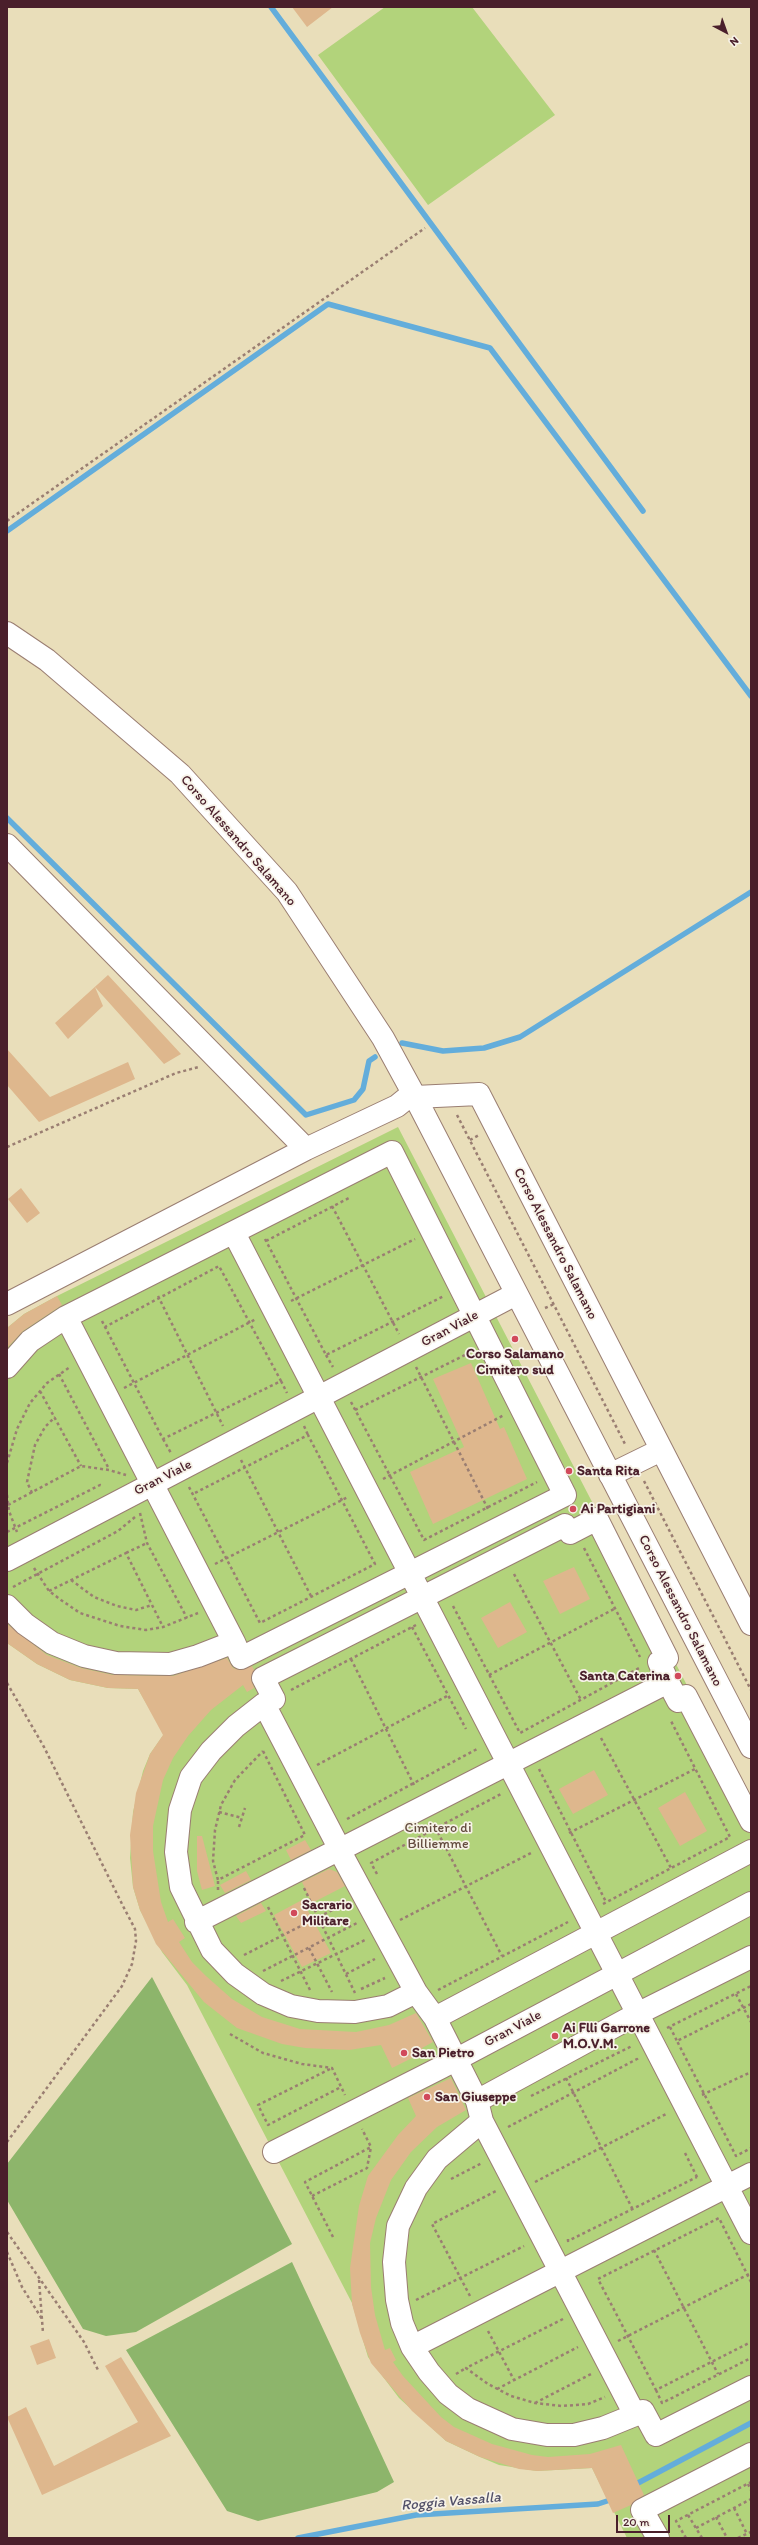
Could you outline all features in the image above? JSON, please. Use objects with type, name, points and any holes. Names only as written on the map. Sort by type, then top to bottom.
[{"type":"street","name":"Corso Alessandro Salamano","points":[[7,633],[47,660],[180,774],[287,892],[383,1038],[414,1095],[751,1747]]},
{"type":"street","points":[[7,845],[306,1148]]},
{"type":"street","name":"Corso Alessandro Salamano","points":[[414,1095],[479,1094],[751,1624]]},
{"type":"street","points":[[7,1304],[306,1148],[397,1106],[414,1095]]},
{"type":"street","points":[[7,1367],[30,1341],[66,1317],[392,1152],[564,1495],[241,1658],[66,1317]]},
{"type":"street","points":[[234,1233],[320,1397],[420,1596],[508,1764],[573,1916],[595,1932],[649,2038],[675,2109],[727,2187],[751,2233]]},
{"type":"street","name":"Gran Viale","points":[[16,1555],[516,1294]]},
{"type":"street","points":[[610,1475],[661,1450]]},
{"type":"street","points":[[425,1993],[388,2006],[355,2002],[318,2011],[291,2006],[263,1994],[235,1974],[212,1950],[196,1922],[181,1887],[177,1859],[180,1810],[191,1777],[211,1751],[236,1726],[264,1704],[274,1699],[263,1678],[420,1596],[565,1525],[570,1533],[597,1519],[667,1658],[659,1662],[668,1682],[678,1701],[686,1696],[751,1821]]},
{"type":"street","points":[[7,1606],[25,1624],[52,1643],[84,1656],[116,1663],[142,1665],[170,1664],[198,1656],[234,1642]]},
{"type":"street","points":[[196,1922],[668,1682]]},
{"type":"street","points":[[264,1704],[339,1850],[425,1993],[435,2018],[456,2059],[500,2154],[526,2181],[543,2237],[635,2415]]},
{"type":"street","points":[[435,2018],[751,1850],[746,1840],[751,1838]]},
{"type":"street","name":"Gran Viale","points":[[274,2152],[456,2059],[751,1904]]},
{"type":"street","points":[[751,1957],[637,2014],[480,2111],[437,2159],[416,2188],[405,2208],[398,2226],[394,2262],[399,2308],[412,2347],[429,2372],[448,2394],[468,2409],[512,2429],[547,2435],[574,2435],[603,2428],[643,2411],[656,2435],[751,2387]]},
{"type":"street","points":[[412,2347],[561,2273],[751,2174]]},
{"type":"street","points":[[658,2538],[642,2510],[750,2456]]},
{"type":"path","points":[[7,521],[425,228]]},
{"type":"path","points":[[7,1147],[176,1072],[221,1062]]},
{"type":"path","points":[[447,1095],[751,1690]]},
{"type":"path","points":[[353,1196],[266,1241],[326,1355],[449,1294]]},
{"type":"path","points":[[219,1266],[281,1381],[163,1439],[106,1327],[219,1266]]},
{"type":"path","points":[[475,1358],[472,1351],[355,1410],[424,1540],[539,1481],[535,1474]]},
{"type":"path","points":[[7,1463],[17,1428],[30,1403],[40,1391],[59,1374],[87,1358]]},
{"type":"path","points":[[8,1505],[81,1466],[109,1470],[59,1374]]},
{"type":"path","points":[[40,1391],[81,1466]]},
{"type":"path","points":[[501,1408],[508,1421]]},
{"type":"path","points":[[32,1493],[27,1482],[35,1445],[45,1427],[55,1417]]},
{"type":"path","points":[[308,1434],[375,1564],[260,1623],[193,1494],[308,1434]]},
{"type":"path","points":[[7,1496],[16,1555],[37,1574],[49,1591],[80,1612],[120,1626],[146,1630],[163,1627],[187,1618],[214,1605]]},
{"type":"path","points":[[7,1590],[118,1530],[140,1513],[147,1543],[187,1618]]},
{"type":"path","points":[[49,1591],[147,1543]]},
{"type":"path","points":[[583,1547],[641,1659]]},
{"type":"path","points":[[126,1554],[163,1627]]},
{"type":"path","points":[[71,1580],[94,1597],[117,1606],[136,1610],[152,1605]]},
{"type":"path","points":[[453,1606],[520,1733],[644,1665]]},
{"type":"path","points":[[412,1627],[466,1730]]},
{"type":"path","points":[[7,1683],[44,1748],[117,1892],[135,1929],[136,1941],[132,1964],[122,1986],[7,2142]]},
{"type":"path","points":[[425,1993],[573,1916],[606,1902],[730,1837],[668,1714]]},
{"type":"path","points":[[595,1742],[609,1735]]},
{"type":"path","points":[[341,1813],[345,1820],[414,1784],[478,1750],[474,1743]]},
{"type":"path","points":[[263,1752],[305,1835],[218,1880],[213,1861],[215,1830],[219,1812],[235,1780],[263,1752]]},
{"type":"path","points":[[312,1758],[320,1772]]},
{"type":"path","points":[[546,1766],[538,1770],[606,1902]]},
{"type":"path","points":[[378,1876],[371,1863],[501,1794],[504,1800]]},
{"type":"path","points":[[239,1828],[245,1808]]},
{"type":"path","points":[[219,1812],[242,1818]]},
{"type":"path","points":[[529,1845],[536,1859]]},
{"type":"path","points":[[295,1872],[346,1974],[355,2002],[384,1978]]},
{"type":"path","points":[[259,1890],[312,1994]]},
{"type":"path","points":[[240,1957],[349,1902]]},
{"type":"path","points":[[398,1914],[405,1927]]},
{"type":"path","points":[[257,1974],[357,1923]]},
{"type":"path","points":[[280,1982],[365,1940]]},
{"type":"path","points":[[309,1948],[334,1997]]},
{"type":"path","points":[[346,1974],[375,1959]]},
{"type":"path","points":[[425,1993],[435,1982]]},
{"type":"path","points":[[526,2099],[751,1986]]},
{"type":"path","points":[[736,1994],[751,2022]]},
{"type":"path","points":[[677,2040],[751,2004]]},
{"type":"path","points":[[670,2027],[736,2156],[751,2148]]},
{"type":"path","points":[[511,2132],[508,2125],[637,2059],[641,2066]]},
{"type":"path","points":[[332,2068],[258,2105],[268,2125],[341,2087]]},
{"type":"path","points":[[514,2380],[432,2224],[602,2148],[675,2109],[751,2072]]},
{"type":"path","points":[[566,2078],[718,2374]]},
{"type":"path","points":[[662,2107],[675,2109]]},
{"type":"path","points":[[669,2121],[675,2109]]},
{"type":"path","points":[[312,2196],[367,2168],[371,2147]]},
{"type":"path","points":[[565,2234],[568,2241],[697,2177],[683,2149]]},
{"type":"path","points":[[451,2179],[500,2154]]},
{"type":"path","points":[[526,2181],[541,2187]]},
{"type":"path","points":[[751,2282],[718,2218],[598,2279],[662,2402],[751,2358]]},
{"type":"path","points":[[7,2232],[84,2342],[99,2372]]},
{"type":"path","points":[[399,2308],[543,2237]]},
{"type":"path","points":[[7,2252],[22,2287],[42,2319]]},
{"type":"path","points":[[497,2389],[514,2380],[602,2350],[751,2273]]},
{"type":"path","points":[[39,2278],[43,2304],[43,2332]]},
{"type":"path","points":[[581,2310],[466,2368],[497,2389],[535,2403],[562,2406],[588,2404],[622,2390]]},
{"type":"path","points":[[656,2390],[751,2342]]},
{"type":"path","points":[[535,2403],[602,2350]]},
{"type":"path","points":[[686,2538],[676,2521],[749,2483],[751,2490]]},
{"type":"path","points":[[696,2528],[751,2499]]},
{"type":"path","points":[[734,2508],[747,2534]]},
{"type":"path","points":[[688,2515],[702,2538]]},
{"type":"path","points":[[716,2517],[727,2538]]},
{"type":"path","points":[[738,2538],[751,2532]]},
{"type":"green space","points":[[385,7],[472,7],[555,115],[428,205],[318,55]]},
{"type":"green space","name":"Cimitero di Billiemme","points":[[398,1127],[751,1809],[751,2538],[627,2538],[592,2468],[537,2471],[499,2465],[446,2441],[399,2398],[368,2357],[352,2303],[187,1985],[162,1952],[140,1910],[133,1887],[130,1858],[133,1812],[143,1771],[150,1754],[164,1734],[138,1689],[108,1688],[70,1680],[37,1664],[7,1643],[7,1328],[24,1314],[57,1296]]},
{"type":"green space","points":[[152,1977],[292,2244],[136,2332],[106,2336],[83,2329],[7,2200],[7,2164]]},
{"type":"green space","points":[[292,2262],[394,2482],[377,2492],[258,2521],[227,2511],[126,2350]]},
{"type":"building","points":[[292,7],[333,7],[307,27]]},
{"type":"building","points":[[108,975],[181,1054],[164,1064],[95,987],[103,1006],[68,1039],[55,1023]]},
{"type":"building","points":[[7,1049],[50,1097],[128,1062],[135,1079],[39,1122],[7,1085]]},
{"type":"building","points":[[21,1188],[40,1213],[27,1223],[8,1199]]},
{"type":"building","points":[[57,1296],[62,1305],[23,1331],[7,1348],[7,1328],[24,1314]]},
{"type":"building","points":[[471,1363],[500,1429],[504,1427],[527,1479],[433,1524],[410,1472],[464,1447],[433,1379]]},
{"type":"building","points":[[574,1567],[590,1599],[560,1614],[543,1581]]},
{"type":"building","points":[[510,1602],[527,1632],[498,1648],[481,1618]]},
{"type":"building","points":[[7,1624],[47,1655],[81,1668],[113,1675],[173,1676],[227,1658],[233,1668],[240,1670],[252,1666],[254,1670],[251,1678],[254,1688],[247,1692],[243,1685],[211,1710],[188,1736],[173,1758],[163,1780],[153,1826],[153,1851],[161,1902],[168,1922],[173,1919],[185,1938],[179,1942],[192,1962],[232,1999],[262,2017],[300,2029],[356,2032],[389,2025],[416,2013],[433,2042],[422,2048],[424,2052],[392,2068],[381,2045],[349,2050],[305,2048],[282,2044],[237,2028],[204,2002],[156,1944],[140,1910],[133,1887],[130,1835],[136,1793],[150,1754],[163,1735],[138,1689],[108,1688],[70,1680],[37,1664],[7,1643]]},
{"type":"building","points":[[594,1770],[608,1795],[573,1814],[559,1789]]},
{"type":"building","points":[[685,1792],[707,1831],[680,1846],[658,1808]]},
{"type":"building","points":[[197,1836],[202,1836],[215,1886],[202,1890],[197,1871]]},
{"type":"building","points":[[305,1840],[311,1850],[291,1860],[286,1850]]},
{"type":"building","points":[[329,1869],[337,1872],[345,1886],[312,1903],[302,1882]]},
{"type":"building","points":[[246,1871],[251,1880],[225,1893],[220,1885]]},
{"type":"building","points":[[302,1900],[331,1953],[302,1967],[274,1915]]},
{"type":"building","points":[[261,1903],[266,1911],[241,1923],[236,1916]]},
{"type":"building","points":[[451,2078],[466,2110],[437,2127],[411,2152],[391,2180],[376,2218],[370,2243],[371,2287],[375,2315],[385,2350],[390,2348],[396,2360],[393,2362],[403,2376],[441,2417],[454,2427],[492,2444],[532,2455],[548,2457],[590,2454],[621,2445],[644,2495],[631,2505],[613,2513],[592,2468],[537,2471],[519,2469],[480,2457],[446,2441],[412,2411],[371,2363],[360,2333],[352,2304],[350,2268],[359,2206],[368,2176],[398,2135],[416,2116],[408,2098]]},
{"type":"building","points":[[49,2339],[56,2358],[37,2365],[30,2346]]},
{"type":"building","points":[[121,2357],[171,2436],[42,2495],[7,2417],[26,2407],[54,2466],[138,2422],[105,2366]]},
{"type":"waterway","points":[[271,7],[643,511]]},
{"type":"waterway","points":[[7,531],[328,304],[490,348],[751,696]]},
{"type":"waterway","points":[[7,818],[306,1115],[354,1100],[363,1089],[369,1061],[375,1057]]},
{"type":"waterway","points":[[402,1043],[443,1051],[484,1048],[520,1037],[751,892]]},
{"type":"waterway","name":"Roggia Vassalla","points":[[638,2483],[751,2423]]},
{"type":"waterway","name":"Roggia Vassalla","points":[[298,2538],[416,2515],[598,2504],[607,2501]]},
{"type":"place","name":"Corso Salamano Cimitero sud","points":[[515,1339]]},
{"type":"place","name":"Santa Rita","points":[[569,1471]]},
{"type":"place","name":"Ai Partigiani","points":[[573,1509]]},
{"type":"place","name":"Santa Caterina","points":[[678,1676]]},
{"type":"place","name":"Sacrario Militare","points":[[294,1913]]},
{"type":"place","name":"Ai Flli Garrone M.O.V.M.","points":[[555,2036]]},
{"type":"place","name":"San Pietro","points":[[404,2053]]},
{"type":"place","name":"San Giuseppe","points":[[427,2097]]}]
